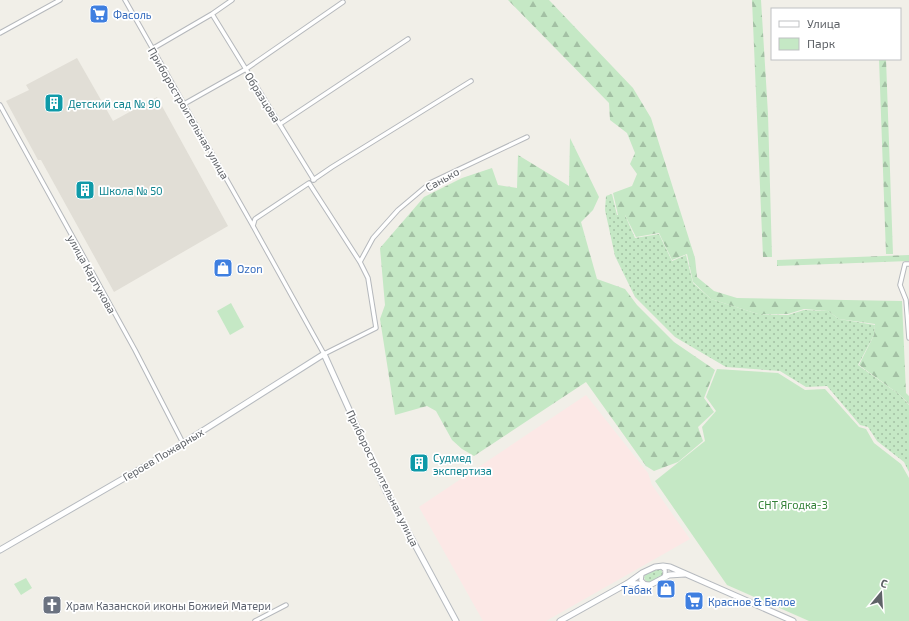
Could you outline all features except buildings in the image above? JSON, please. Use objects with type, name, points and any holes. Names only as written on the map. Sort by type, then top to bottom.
[{"type":"main road","name":"Героев Пожарных","points":[[0,550],[183,443],[324,354]]},
{"type":"main road","name":"Приборостроительная улица","points":[[324,354],[386,491],[456,621]]},
{"type":"main road","points":[[560,621],[628,584],[642,573],[660,566],[670,567],[687,574],[793,621]]},
{"type":"main road","points":[[628,584],[650,585],[675,574],[687,574]]},
{"type":"street","points":[[0,33],[60,0]]},
{"type":"street","name":"Приборостроительная улица","points":[[125,0],[324,354]]},
{"type":"street","points":[[152,49],[212,14],[232,0]]},
{"type":"street","points":[[184,104],[246,69],[343,2]]},
{"type":"street","name":"Образцова","points":[[212,14],[314,180]]},
{"type":"street","points":[[280,124],[408,39]]},
{"type":"street","points":[[253,226],[255,219],[332,167],[471,81]]},
{"type":"street","name":"улица Картукова","points":[[0,105],[135,350],[183,443]]},
{"type":"street","name":"Санько","points":[[360,262],[373,238],[398,210],[430,182],[527,137]]},
{"type":"street","points":[[309,183],[360,262],[368,278],[376,328],[324,354]]},
{"type":"street","points":[[909,264],[905,264],[900,285],[906,300],[909,338]]},
{"type":"street","points":[[660,566],[665,570],[666,574],[663,578]]},
{"type":"street","points":[[642,573],[641,580],[646,585]]},
{"type":"street","points":[[255,621],[286,605]]},
{"type":"shaded area","points":[[77,58],[113,121],[157,97],[228,226],[114,292],[41,160],[38,160],[6,101],[29,90],[26,85]]},
{"type":"shaded area","points":[[586,395],[648,473],[652,485],[690,539],[546,621],[483,621],[419,507]]},
{"type":"green space","points":[[508,0],[549,0],[633,88],[651,118],[695,258],[697,277],[714,291],[737,298],[902,301],[906,393],[909,396],[909,404],[900,395],[859,365],[874,335],[875,324],[839,319],[828,311],[804,309],[788,314],[758,314],[711,299],[693,282],[687,254],[672,260],[659,233],[636,237],[625,215],[618,215],[613,193],[632,186],[637,174],[630,164],[635,153],[627,133],[610,120],[609,103]]},
{"type":"green space","points":[[752,0],[761,0],[768,114],[772,257],[763,257]]},
{"type":"green space","points":[[879,60],[886,60],[893,254],[886,254]]},
{"type":"green space","points":[[570,138],[599,197],[593,210],[581,222],[597,279],[625,289],[637,305],[674,342],[715,370],[704,398],[714,412],[698,427],[703,441],[678,462],[654,471],[646,466],[586,382],[474,456],[462,449],[452,440],[436,411],[427,406],[395,415],[380,319],[385,305],[380,248],[424,197],[462,178],[492,168],[498,185],[517,188],[518,155],[569,186]]},
{"type":"green space","points":[[612,194],[617,215],[625,215],[635,238],[659,234],[672,261],[686,255],[693,283],[711,299],[758,314],[788,315],[804,310],[828,311],[839,319],[875,325],[874,335],[858,365],[900,395],[909,405],[909,472],[904,462],[877,441],[868,427],[860,425],[827,386],[806,387],[780,371],[726,367],[675,337],[635,297],[615,256],[605,210],[606,196]]},
{"type":"green space","points":[[909,255],[909,261],[777,266],[777,260]]},
{"type":"green space","points":[[231,303],[244,327],[230,335],[217,311]]},
{"type":"green space","name":"СНТ Ягодка-3","points":[[717,369],[778,373],[805,390],[825,389],[859,427],[866,429],[874,443],[901,464],[909,478],[909,621],[809,621],[727,585],[655,481],[705,441],[702,427],[716,411],[706,397]]},
{"type":"green space","points":[[657,569],[661,569],[663,573],[662,577],[649,583],[645,580],[644,577],[646,574]]},
{"type":"green space","points":[[26,578],[32,588],[21,595],[14,584]]},
{"type":"place","name":"Фасоль","points":[[99,14]]},
{"type":"place","name":"Детский сад № 90","points":[[54,103]]},
{"type":"place","name":"Школа № 50","points":[[85,190]]},
{"type":"place","name":"Ozon","points":[[223,268]]},
{"type":"place","name":"Судмед экспертиза","points":[[419,463]]},
{"type":"place","name":"Табак","points":[[666,589]]},
{"type":"place","name":"Красное & Белое","points":[[694,601]]},
{"type":"place","name":"Храм Казанской иконы Божией Матери","points":[[52,605]]}]
